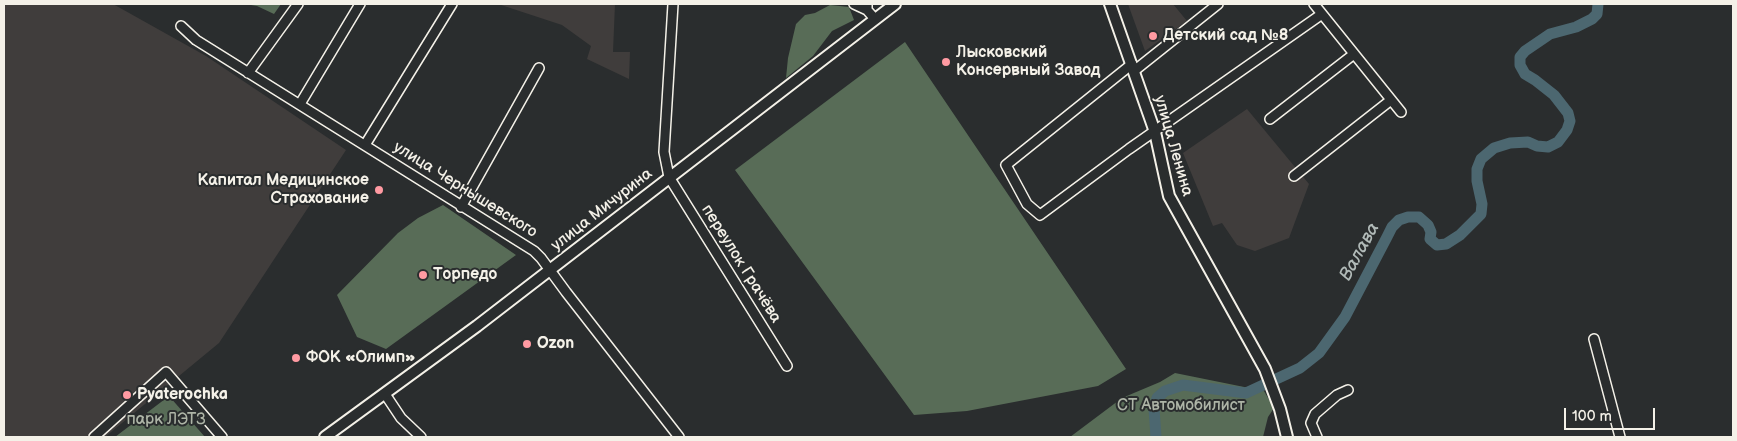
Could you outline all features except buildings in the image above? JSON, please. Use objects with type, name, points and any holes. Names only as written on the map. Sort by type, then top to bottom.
[{"type":"main road","name":"улица Мичурина","points":[[325,437],[476,326],[895,4]]},
{"type":"main road","name":"улица Ленина","points":[[1110,4],[1155,132],[1169,196],[1265,369],[1280,409],[1287,437]]},
{"type":"street","points":[[248,72],[298,4]]},
{"type":"street","points":[[300,104],[360,4]]},
{"type":"street","points":[[366,145],[452,4]]},
{"type":"street","points":[[669,177],[664,152],[673,4]]},
{"type":"street","points":[[854,4],[867,7],[875,19]]},
{"type":"street","points":[[1218,4],[1006,165],[1027,204],[1040,215],[1129,149],[1322,14]]},
{"type":"street","points":[[1314,4],[1401,112]]},
{"type":"street","name":"улица Чернышевского","points":[[181,26],[196,40],[534,251],[542,258],[679,437]]},
{"type":"street","points":[[1270,119],[1354,54]]},
{"type":"street","points":[[461,207],[539,68]]},
{"type":"street","points":[[1294,176],[1391,100]]},
{"type":"street","name":"переулок Грачёва","points":[[669,177],[787,366]]},
{"type":"street","points":[[1594,339],[1620,437]]},
{"type":"street","points":[[94,437],[166,372],[222,437]]},
{"type":"street","points":[[1317,437],[1311,422],[1315,414],[1337,395],[1348,390]]},
{"type":"street","points":[[385,394],[401,418],[421,437]]},
{"type":"shaded area","points":[[4,4],[113,4],[206,56],[346,150],[219,343],[105,437],[4,437]]},
{"type":"shaded area","points":[[498,4],[615,4],[613,52],[630,52],[629,79],[587,59],[591,46],[562,25]]},
{"type":"shaded area","name":"Детский сад №8","points":[[1128,4],[1173,4],[1187,21],[1145,51]]},
{"type":"shaded area","points":[[1247,109],[1309,184],[1289,238],[1255,251],[1237,245],[1222,223],[1213,226],[1183,153]]},
{"type":"green space","points":[[245,4],[281,4],[274,14],[257,6]]},
{"type":"green space","points":[[830,5],[849,7],[854,20],[832,31],[813,56],[786,78],[788,58],[796,24],[805,15],[815,13]]},
{"type":"green space","points":[[905,42],[1126,369],[1098,386],[967,411],[914,415],[735,170]]},
{"type":"green space","name":"Торпедо","points":[[443,205],[516,255],[386,349],[357,337],[337,295],[398,233],[418,218]]},
{"type":"green space","name":"СТ Автомобилист","points":[[1175,373],[1264,391],[1274,408],[1268,417],[1263,437],[1070,437],[1122,398],[1160,382]]},
{"type":"green space","name":"парк ЛЭТЗ","points":[[169,396],[205,437],[115,437]]},
{"type":"waterway","name":"Валава","points":[[1156,437],[1154,408],[1157,398],[1165,391],[1183,385],[1246,393],[1300,368],[1319,353],[1345,317],[1392,227],[1399,220],[1408,217],[1419,217],[1428,225],[1431,232],[1430,239],[1437,245],[1446,244],[1460,235],[1481,214],[1482,204],[1477,181],[1477,169],[1481,159],[1494,148],[1510,143],[1528,142],[1537,146],[1548,147],[1558,142],[1567,130],[1570,121],[1568,113],[1554,95],[1525,74],[1520,65],[1520,57],[1525,51],[1550,34],[1576,27],[1592,19],[1597,14],[1598,4]]},
{"type":"place","name":"Детский сад №8","points":[[1153,36]]},
{"type":"place","name":"Лысковский Консервный Завод","points":[[946,62]]},
{"type":"place","name":"Капитал Медицинское Страхование","points":[[379,190]]},
{"type":"place","name":"Торпедо","points":[[423,275]]},
{"type":"place","name":"Ozon","points":[[527,344]]},
{"type":"place","name":"ФОК «Олимп»","points":[[296,358]]},
{"type":"place","name":"Pyaterochka","points":[[127,395]]}]
